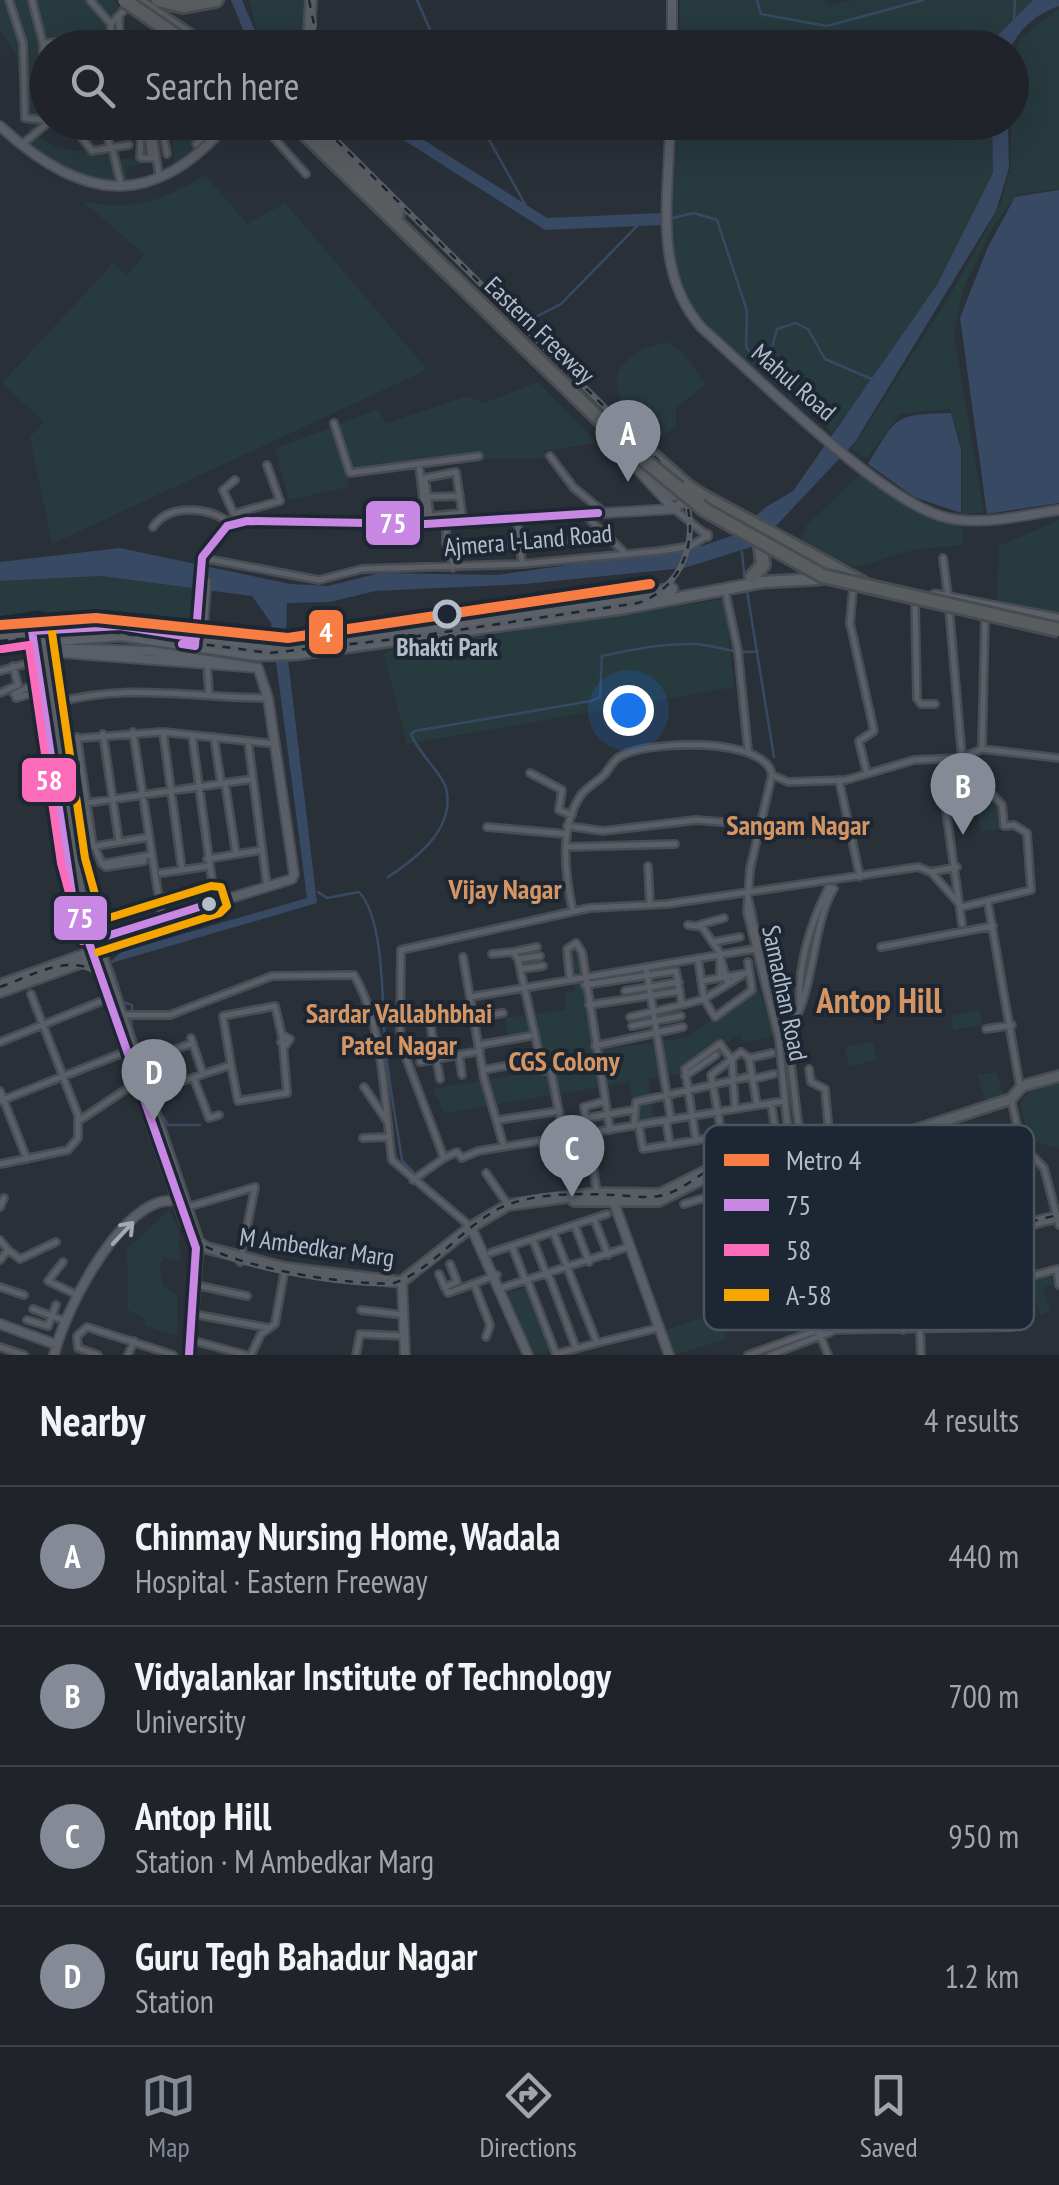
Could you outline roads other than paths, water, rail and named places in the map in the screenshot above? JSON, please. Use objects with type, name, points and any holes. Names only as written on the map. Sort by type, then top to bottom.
[{"type":"highway","points":[[124,0],[178,30]]},
{"type":"highway","points":[[164,2],[216,0]]},
{"type":"highway","points":[[136,4],[160,30]]},
{"type":"highway","points":[[136,4],[170,30]]},
{"type":"highway","points":[[302,140],[364,200],[394,217]]},
{"type":"highway","name":"Eastern Freeway","points":[[313,140],[369,192]]},
{"type":"highway","name":"Eastern Freeway","points":[[321,140],[606,426],[628,441]]},
{"type":"highway","points":[[328,140],[394,217]]},
{"type":"highway","name":"Eastern Freeway","points":[[394,217],[686,493],[818,569],[1059,626]]},
{"type":"highway","points":[[606,426],[620,446],[678,502],[810,572]]},
{"type":"highway","points":[[628,441],[744,521],[808,557],[810,572]]},
{"type":"highway","points":[[771,536],[858,586]]},
{"type":"highway","points":[[747,580],[763,564],[760,548]]},
{"type":"main road","points":[[309,30],[311,0]]},
{"type":"main road","points":[[0,645],[38,643],[120,626],[270,652],[442,636],[625,608],[665,594],[810,572],[915,603],[949,604],[985,618],[1059,626]]},
{"type":"main road","points":[[692,590],[724,588],[747,580]]},
{"type":"main road","points":[[858,586],[1059,626]]},
{"type":"main road","points":[[0,636],[38,643]]},
{"type":"main road","points":[[38,643],[39,686],[46,705]]},
{"type":"main road","points":[[38,643],[68,851],[91,949],[125,1052],[137,1062]]},
{"type":"main road","points":[[0,988],[63,966],[91,949]]},
{"type":"main road","points":[[110,998],[128,1014],[137,1062],[197,1245]]},
{"type":"main road","points":[[934,1125],[1011,1100],[1024,1086],[1059,1076]]},
{"type":"main road","points":[[473,1228],[512,1208],[551,1199],[668,1192],[704,1173]]},
{"type":"main road","name":"M Ambedkar Marg","points":[[197,1245],[284,1270],[402,1283],[508,1205],[551,1199]]},
{"type":"main road","points":[[182,1204],[197,1245],[189,1355]]},
{"type":"street","points":[[8,0],[23,43],[25,118],[30,119]]},
{"type":"street","points":[[32,0],[39,30]]},
{"type":"street","points":[[90,0],[112,24]]},
{"type":"street","points":[[672,0],[672,30]]},
{"type":"street","points":[[111,30],[112,24],[136,4]]},
{"type":"street","points":[[119,17],[119,30]]},
{"type":"street","points":[[0,126],[21,146],[71,178],[121,185],[159,178],[188,164],[205,140]]},
{"type":"street","points":[[21,146],[30,137]]},
{"type":"street","points":[[87,140],[92,151],[128,145]]},
{"type":"street","points":[[109,140],[121,185]]},
{"type":"street","points":[[141,140],[140,156],[154,158]]},
{"type":"street","points":[[150,140],[159,178]]},
{"type":"street","points":[[153,140],[154,158]]},
{"type":"street","points":[[165,140],[167,154]]},
{"type":"street","points":[[196,144],[200,140]]},
{"type":"street","points":[[276,140],[306,174]]},
{"type":"street","name":"Mahul Road","points":[[669,140],[666,219],[673,284],[692,316],[853,460],[908,502],[944,518],[963,521],[1059,510]]},
{"type":"street","points":[[334,424],[350,474],[479,456]]},
{"type":"street","points":[[550,456],[574,488],[601,512]]},
{"type":"street","points":[[419,464],[425,498],[429,514],[445,521],[462,513],[455,472],[426,477],[425,498],[426,524]]},
{"type":"street","points":[[235,480],[223,490],[234,514],[280,500],[267,465]]},
{"type":"street","points":[[199,642],[205,560],[216,536],[232,525],[426,524],[584,514],[678,502],[696,490]]},
{"type":"street","points":[[425,498],[460,496]]},
{"type":"street","name":"Ajmera l-Land Road","points":[[205,560],[314,580],[362,568],[522,564],[680,548],[704,535],[678,502]]},
{"type":"street","points":[[153,528],[162,517],[183,510],[218,516],[232,525]]},
{"type":"street","points":[[247,510],[247,522]]},
{"type":"street","points":[[584,514],[624,552]]},
{"type":"street","points":[[517,518],[522,564]]},
{"type":"street","points":[[445,521],[447,546],[452,548],[609,538]]},
{"type":"street","points":[[452,548],[452,568]]},
{"type":"street","points":[[943,558],[962,760],[1002,805],[1004,826],[1014,824],[1028,833],[1031,890],[988,903],[960,906]]},
{"type":"street","points":[[858,586],[850,623],[874,731],[859,742],[867,774]]},
{"type":"street","points":[[724,588],[738,655],[748,750]]},
{"type":"street","points":[[915,603],[917,699],[921,704],[934,704]]},
{"type":"street","points":[[982,748],[985,618]]},
{"type":"street","points":[[0,671],[13,666],[38,643],[150,654],[258,668],[268,698],[294,874],[161,917],[91,949]]},
{"type":"street","points":[[208,662],[209,695]]},
{"type":"street","points":[[0,693],[18,686],[13,666]]},
{"type":"street","points":[[15,696],[39,686]]},
{"type":"street","points":[[46,705],[98,693],[268,698]]},
{"type":"street","points":[[133,732],[161,917]]},
{"type":"street","points":[[51,741],[163,732],[276,744]]},
{"type":"street","points":[[163,732],[182,870]]},
{"type":"street","points":[[103,734],[119,842]]},
{"type":"street","points":[[192,734],[214,900]]},
{"type":"street","points":[[77,737],[95,848],[101,863],[106,867],[144,862]]},
{"type":"street","points":[[214,737],[236,854]]},
{"type":"street","points":[[248,741],[267,884]]},
{"type":"street","points":[[572,908],[567,830],[572,816],[582,795],[617,758],[628,754],[665,744],[748,750],[770,763],[772,775],[788,782],[839,780],[914,760],[962,760],[982,748],[1059,758]]},
{"type":"street","points":[[530,773],[562,790],[559,810],[572,816]]},
{"type":"street","name":"Samadhan Road","points":[[772,775],[747,900],[754,948],[779,1040],[788,1125]]},
{"type":"street","points":[[940,775],[957,867],[962,924]]},
{"type":"street","points":[[87,804],[253,779]]},
{"type":"street","points":[[839,780],[860,877]]},
{"type":"street","points":[[487,827],[603,831],[685,820],[760,826]]},
{"type":"street","points":[[68,851],[149,837]]},
{"type":"street","points":[[567,847],[674,844]]},
{"type":"street","points":[[160,873],[262,850]]},
{"type":"street","points":[[101,863],[152,855]]},
{"type":"street","points":[[648,866],[650,906]]},
{"type":"street","points":[[444,1158],[400,1042],[402,950],[588,908],[650,906],[918,867],[931,872],[960,906]]},
{"type":"street","points":[[931,872],[957,867]]},
{"type":"street","points":[[158,899],[212,885]]},
{"type":"street","points":[[779,1040],[787,1034],[800,1008],[811,941],[817,911],[833,887],[811,941]]},
{"type":"street","points":[[747,900],[768,979],[765,985]]},
{"type":"street","points":[[988,903],[1024,1086]]},
{"type":"street","points":[[688,925],[724,918]]},
{"type":"street","points":[[699,925],[722,954]]},
{"type":"street","points":[[882,947],[993,926]]},
{"type":"street","points":[[714,942],[740,937]]},
{"type":"street","points":[[570,980],[567,949],[574,942],[582,952],[610,1130]]},
{"type":"street","points":[[492,954],[536,948]]},
{"type":"street","points":[[585,981],[754,948]]},
{"type":"street","points":[[513,952],[526,987],[542,1070],[598,1064]]},
{"type":"street","points":[[518,958],[540,956]]},
{"type":"street","points":[[463,957],[483,1070],[504,1147]]},
{"type":"street","points":[[698,958],[704,999],[715,1017],[752,990],[748,962]]},
{"type":"street","points":[[521,969],[542,966]]},
{"type":"street","points":[[646,967],[667,1095],[670,1145]]},
{"type":"street","points":[[470,997],[570,980],[648,976],[674,970],[682,1005]]},
{"type":"street","points":[[701,981],[747,972]]},
{"type":"street","points":[[632,1026],[704,999],[747,972]]},
{"type":"street","points":[[128,1014],[174,1014],[268,976],[354,974],[368,1007],[395,1165],[473,1228],[528,1355]]},
{"type":"street","points":[[723,977],[728,984]]},
{"type":"street","points":[[625,991],[679,982]]},
{"type":"street","points":[[589,1005],[680,991]]},
{"type":"street","points":[[0,1164],[72,1147],[80,1120],[31,994]]},
{"type":"street","points":[[0,1042],[110,998]]},
{"type":"street","points":[[275,1006],[287,1092],[238,1101],[231,1064],[223,1016],[275,1006]]},
{"type":"street","points":[[412,1020],[472,1010]]},
{"type":"street","points":[[474,1018],[503,1013]]},
{"type":"street","points":[[630,1017],[682,1016]]},
{"type":"street","points":[[429,1017],[440,1079]]},
{"type":"street","points":[[986,1029],[1012,1025]]},
{"type":"street","points":[[595,1046],[683,1027]]},
{"type":"street","points":[[787,1034],[798,1125]]},
{"type":"street","points":[[420,1062],[530,1036]]},
{"type":"street","points":[[137,1062],[192,1040],[204,1074]]},
{"type":"street","points":[[696,1141],[685,1076],[687,1066],[720,1044],[732,1060],[736,1109]]},
{"type":"street","points":[[2,1101],[125,1052]]},
{"type":"street","points":[[720,1125],[711,1075],[742,1052],[749,1058],[757,1105]]},
{"type":"street","points":[[749,1058],[772,1052]]},
{"type":"street","points":[[460,1055],[462,1075]]},
{"type":"street","points":[[685,1076],[716,1055]]},
{"type":"street","points":[[483,1070],[533,1061]]},
{"type":"street","points":[[156,1090],[231,1064]]},
{"type":"street","points":[[809,1069],[811,1082],[826,1090],[829,1125]]},
{"type":"street","points":[[551,1071],[564,1138]]},
{"type":"street","points":[[704,1139],[643,1149],[633,1110],[636,1102],[774,1074]]},
{"type":"street","points":[[194,1078],[209,1118],[219,1115]]},
{"type":"street","points":[[364,1087],[387,1121]]},
{"type":"street","points":[[80,1120],[128,1088]]},
{"type":"street","points":[[0,1091],[27,1159]]},
{"type":"street","points":[[1011,1100],[1017,1125]]},
{"type":"street","points":[[413,1180],[457,1152],[462,1158],[504,1147],[784,1101]]},
{"type":"street","points":[[605,1102],[584,1105],[589,1134],[607,1195],[666,1355]]},
{"type":"street","points":[[771,1103],[775,1125]]},
{"type":"street","points":[[586,1118],[633,1110]]},
{"type":"street","points":[[498,1120],[559,1112]]},
{"type":"street","points":[[363,1138],[389,1136]]},
{"type":"street","points":[[1034,1156],[1044,1168],[1058,1220]]},
{"type":"street","points":[[486,1173],[508,1205]]},
{"type":"street","points":[[57,1355],[56,1344],[75,1294],[128,1226],[156,1204],[182,1204],[255,1187],[240,1260]]},
{"type":"street","points":[[0,1207],[4,1198]]},
{"type":"street","points":[[684,1204],[704,1198]]},
{"type":"street","points":[[490,1253],[607,1214]]},
{"type":"street","points":[[594,1218],[608,1255]]},
{"type":"street","points":[[575,1226],[589,1262]]},
{"type":"street","points":[[554,1234],[597,1343]]},
{"type":"street","points":[[0,1240],[20,1259],[56,1242]]},
{"type":"street","points":[[533,1240],[576,1348]]},
{"type":"street","points":[[512,1246],[554,1355],[656,1328]]},
{"type":"street","points":[[502,1288],[568,1270],[626,1248]]},
{"type":"street","points":[[0,1260],[8,1250]]},
{"type":"street","points":[[90,1255],[100,1264]]},
{"type":"street","points":[[63,1262],[48,1282],[75,1294]]},
{"type":"street","points":[[445,1288],[456,1282],[450,1264]]},
{"type":"street","points":[[1034,1275],[1058,1268],[1059,1285]]},
{"type":"street","points":[[188,1340],[248,1355],[274,1324],[284,1270]]},
{"type":"street","points":[[439,1274],[449,1294],[496,1275]]},
{"type":"street","points":[[402,1283],[404,1355]]},
{"type":"street","points":[[193,1284],[248,1296]]},
{"type":"street","points":[[474,1284],[490,1324],[486,1336]]},
{"type":"street","points":[[0,1288],[24,1295]]},
{"type":"street","points":[[27,1320],[47,1327],[56,1306]]},
{"type":"street","points":[[33,1309],[53,1316],[77,1336],[78,1348],[98,1355]]},
{"type":"street","points":[[361,1310],[402,1315]]},
{"type":"street","points":[[190,1314],[269,1328]]},
{"type":"street","points":[[0,1324],[56,1344]]},
{"type":"street","points":[[77,1336],[93,1327],[152,1351],[173,1355]]},
{"type":"street","points":[[819,1330],[828,1355]]},
{"type":"street","points":[[748,1355],[834,1330],[903,1330]]},
{"type":"street","points":[[920,1330],[921,1355]]},
{"type":"street","points":[[356,1355],[360,1334],[402,1336]]},
{"type":"street","points":[[770,1355],[819,1334]]},
{"type":"street","points":[[128,1355],[134,1341]]},
{"type":"street","points":[[218,1355],[221,1346]]},
{"type":"street","points":[[0,1347],[24,1355]]},
{"type":"water","points":[[231,0],[242,0],[255,30],[243,30]]},
{"type":"water","points":[[1033,0],[1059,0],[1059,6],[1023,30],[1003,30]]},
{"type":"water","points":[[404,140],[424,140],[547,218],[661,213],[664,220],[662,225],[545,230]]},
{"type":"water","points":[[992,140],[1008,140],[1009,168],[996,211],[855,442],[758,545],[684,568],[524,584],[375,591],[330,602],[287,603],[286,643],[317,903],[108,964],[121,952],[307,898],[271,623],[252,596],[101,576],[0,581],[0,562],[120,548],[290,584],[328,586],[380,573],[497,575],[702,546],[734,535],[766,507],[793,491],[937,285],[993,173]]},
{"type":"water","points":[[1059,190],[1059,503],[987,514],[960,318],[987,249],[1015,197]]},
{"type":"water","points":[[951,413],[961,449],[961,513],[914,497],[868,464],[899,421],[918,415]]},
{"type":"waterway","points":[[417,0],[430,30]]},
{"type":"waterway","points":[[757,0],[761,14],[827,26],[923,0]]},
{"type":"waterway","points":[[1014,18],[1015,0]]},
{"type":"waterway","points":[[489,140],[525,204]]},
{"type":"waterway","points":[[668,219],[694,213],[717,220],[747,311],[746,347],[757,362],[769,358],[777,329],[796,323],[808,329],[825,359],[874,380]]},
{"type":"waterway","points":[[518,326],[561,304],[638,225]]},
{"type":"waterway","points":[[742,552],[745,583]]},
{"type":"waterway","points":[[747,591],[774,757]]},
{"type":"waterway","points":[[388,877],[432,840],[448,803],[440,776],[414,741],[411,734],[415,731],[591,701],[600,697],[602,656],[684,644],[758,651]]},
{"type":"waterway","points":[[318,892],[327,898],[359,892],[374,922],[381,964],[387,1059],[402,1160],[415,1174]]},
{"type":"waterway","points":[[113,970],[120,992]]},
{"type":"waterway","points":[[121,996],[123,1002],[132,1005],[131,1029]]},
{"type":"waterway","points":[[157,1107],[168,1125],[200,1125]]},
{"type":"railway","points":[[309,0],[313,30]]},
{"type":"railway","points":[[0,641],[103,631],[270,653],[405,638],[638,603],[670,582],[681,566],[690,530],[683,492],[673,475],[336,140]]},
{"type":"railway","points":[[0,987],[64,965],[89,968],[101,975],[195,1238],[209,1248],[259,1266],[350,1282],[394,1283],[422,1268],[486,1216],[512,1203],[570,1194],[659,1196],[704,1173]]},
{"type":"railway","points":[[1034,1222],[1059,1215]]},
{"type":"metro line","name":"4","points":[[0,625],[96,618],[288,638],[650,584]]},
{"type":"place","name":"Chinmay Nursing Home, Wadala","points":[[628,482]]},
{"type":"place","name":"Bhakti Park","points":[[447,614]]},
{"type":"place","name":"Vidyalankar Institute of Technology","points":[[963,835]]},
{"type":"place","name":"Guru Tegh Bahadur Nagar","points":[[154,1121]]},
{"type":"place","name":"Antop Hill","points":[[572,1197]]},
{"type":"district","name":"Sangam Nagar","points":[[798,824]]},
{"type":"district","name":"Vijay Nagar","points":[[505,888]]},
{"type":"district","name":"Antop Hill","points":[[879,1000]]},
{"type":"district","name":"Sardar Vallabhbhai Patel Nagar","points":[[399,1028]]},
{"type":"district","name":"CGS Colony","points":[[564,1060]]}]
